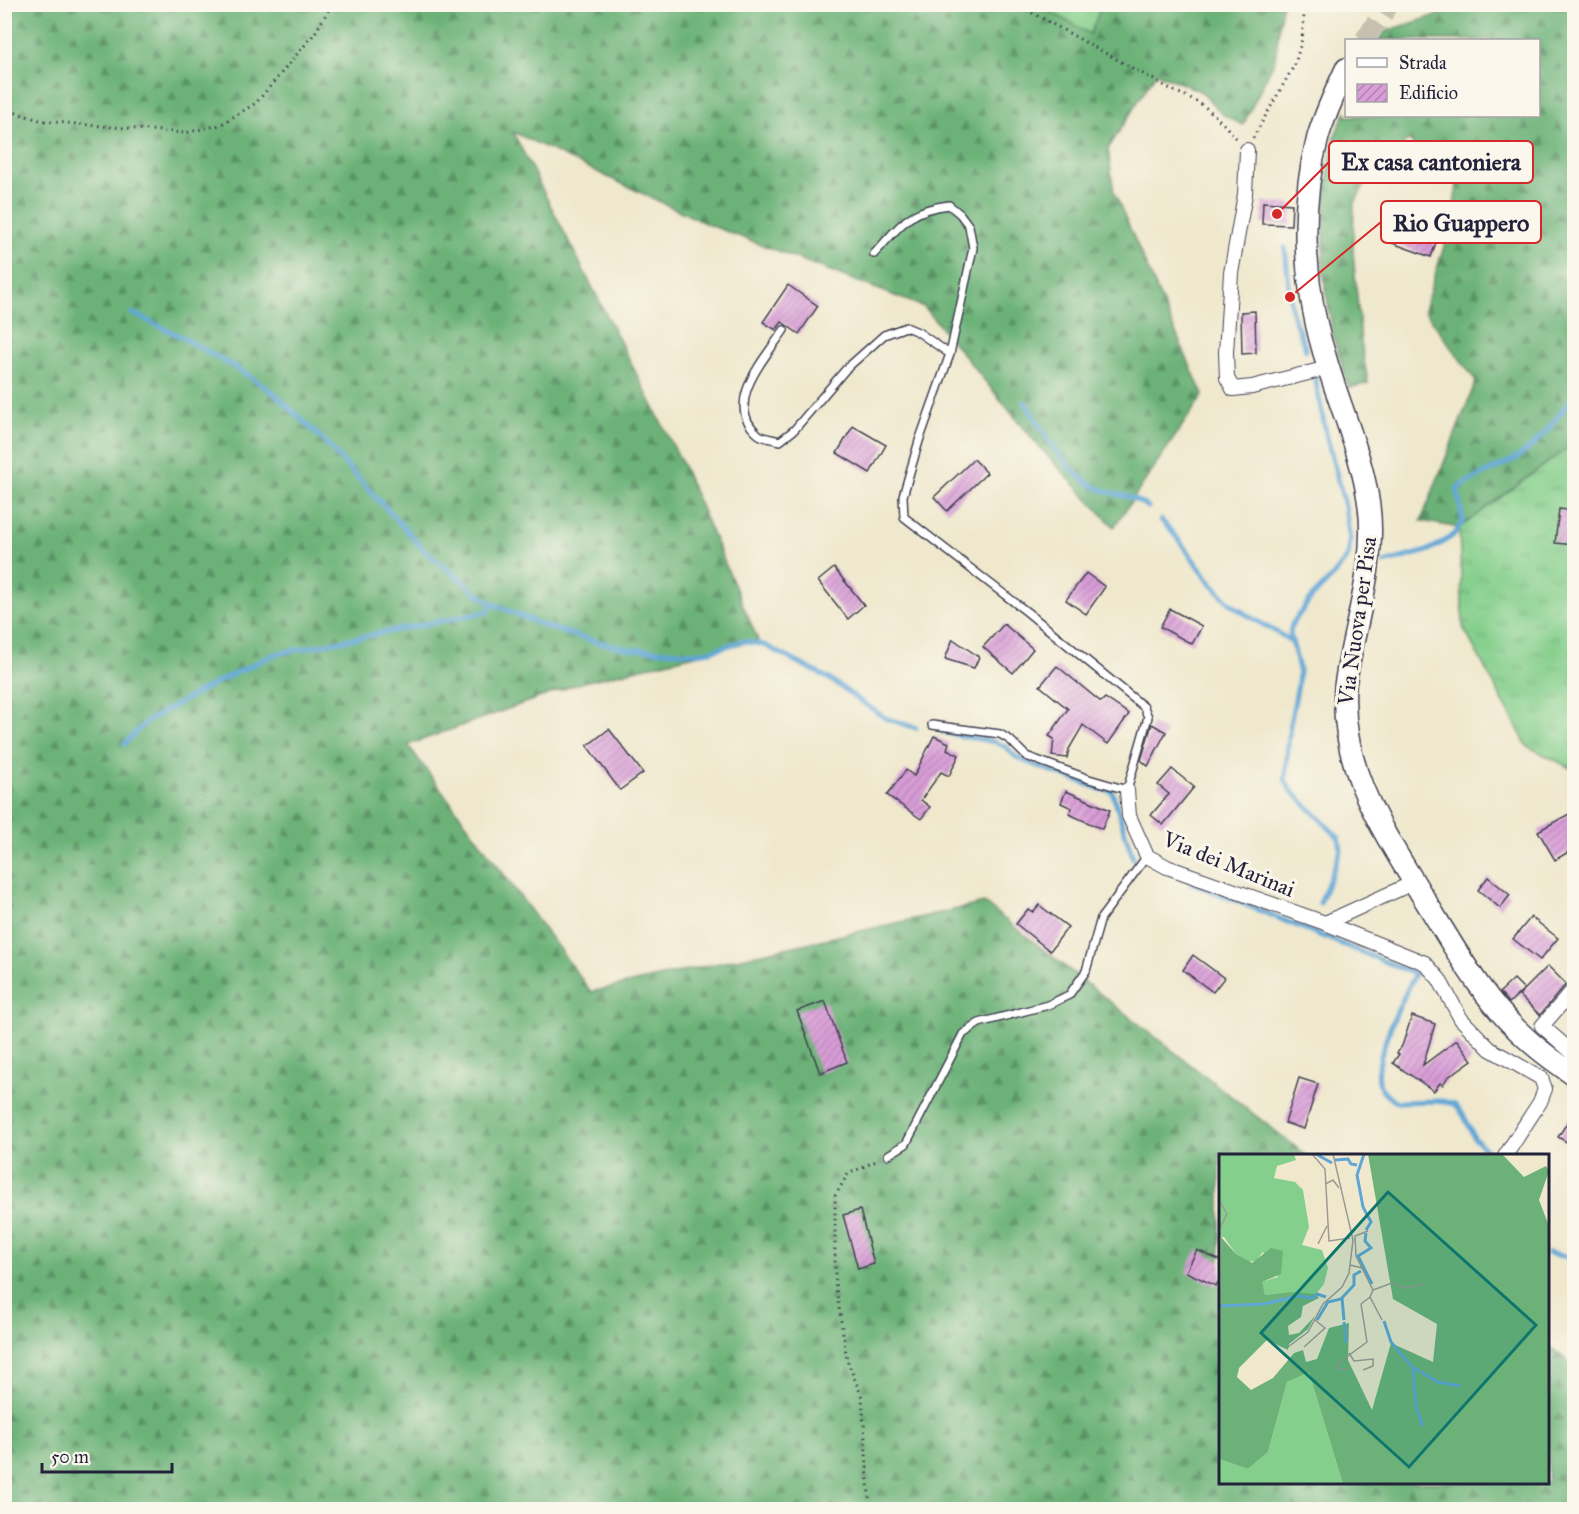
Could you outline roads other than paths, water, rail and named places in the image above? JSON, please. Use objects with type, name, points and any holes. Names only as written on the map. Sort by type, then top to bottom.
[{"type":"main road","name":"Via Nuova per Pisa","points":[[1345,71],[1318,137],[1307,218],[1310,295],[1317,332],[1362,469],[1370,521],[1368,567],[1345,686],[1346,732],[1361,787],[1380,826],[1461,959],[1493,1003],[1526,1039],[1575,1075]]},
{"type":"street","points":[[1247,150],[1245,194],[1231,273],[1226,353],[1227,378],[1233,389],[1252,387],[1328,368]]},
{"type":"street","name":"Via dei Marinai","points":[[1127,790],[1129,816],[1147,856],[1167,867],[1326,923],[1425,963],[1439,979],[1461,1019],[1490,1049],[1540,1078],[1545,1089],[1540,1102],[1506,1154]]},
{"type":"street","points":[[1326,923],[1414,882]]},
{"type":"street","points":[[1575,989],[1542,1026],[1573,1053],[1575,1067]]},
{"type":"lane","points":[[874,254],[908,218],[928,208],[949,205],[969,226],[973,248],[950,354],[919,441],[903,496],[904,517],[1019,605],[1144,707],[1148,717],[1127,790],[1026,756],[1010,740],[1000,734],[932,725]]},
{"type":"lane","points":[[784,330],[746,389],[742,407],[758,435],[780,441],[794,430],[846,369],[884,335],[906,327],[918,332],[950,354]]},
{"type":"lane","points":[[888,1155],[906,1144],[963,1034],[979,1023],[1048,1005],[1069,994],[1086,971],[1101,918],[1147,856]]},
{"type":"waterway","points":[[1285,248],[1292,313],[1306,350]]},
{"type":"waterway","points":[[132,313],[180,336],[243,372],[275,394],[325,442],[427,553],[493,604],[547,627],[630,649],[696,653],[743,641],[764,645],[828,678],[885,718],[916,728]]},
{"type":"waterway","points":[[1315,378],[1327,438],[1345,506],[1350,541],[1348,556],[1292,624],[1290,633],[1299,669],[1290,724],[1285,779],[1290,789],[1339,838],[1341,850],[1320,903]]},
{"type":"waterway","points":[[1384,563],[1427,551],[1455,534],[1463,521],[1457,489],[1518,457],[1534,445],[1574,395]]},
{"type":"waterway","points":[[1025,402],[1057,452],[1077,474],[1100,489],[1130,498],[1148,507]]},
{"type":"waterway","points":[[1161,520],[1219,593],[1244,613],[1292,642]]},
{"type":"waterway","points":[[124,744],[147,721],[217,682],[275,654],[487,612],[493,604]]},
{"type":"waterway","points":[[942,732],[995,742],[1029,763],[1100,789],[1112,791],[1133,858]]},
{"type":"waterway","points":[[1190,882],[1415,974],[1396,1013],[1384,1045],[1378,1074],[1380,1086],[1385,1094],[1397,1102],[1442,1101],[1454,1104],[1463,1114],[1475,1139],[1490,1154]]},
{"type":"waterway","points":[[1549,1253],[1574,1258]]},
{"type":"tunnel","points":[[1366,39],[1389,4]]},
{"type":"place","name":"Ex casa cantoniera","points":[[1277,214]]},
{"type":"place","name":"Rio Guappero","points":[[1290,297]]}]
